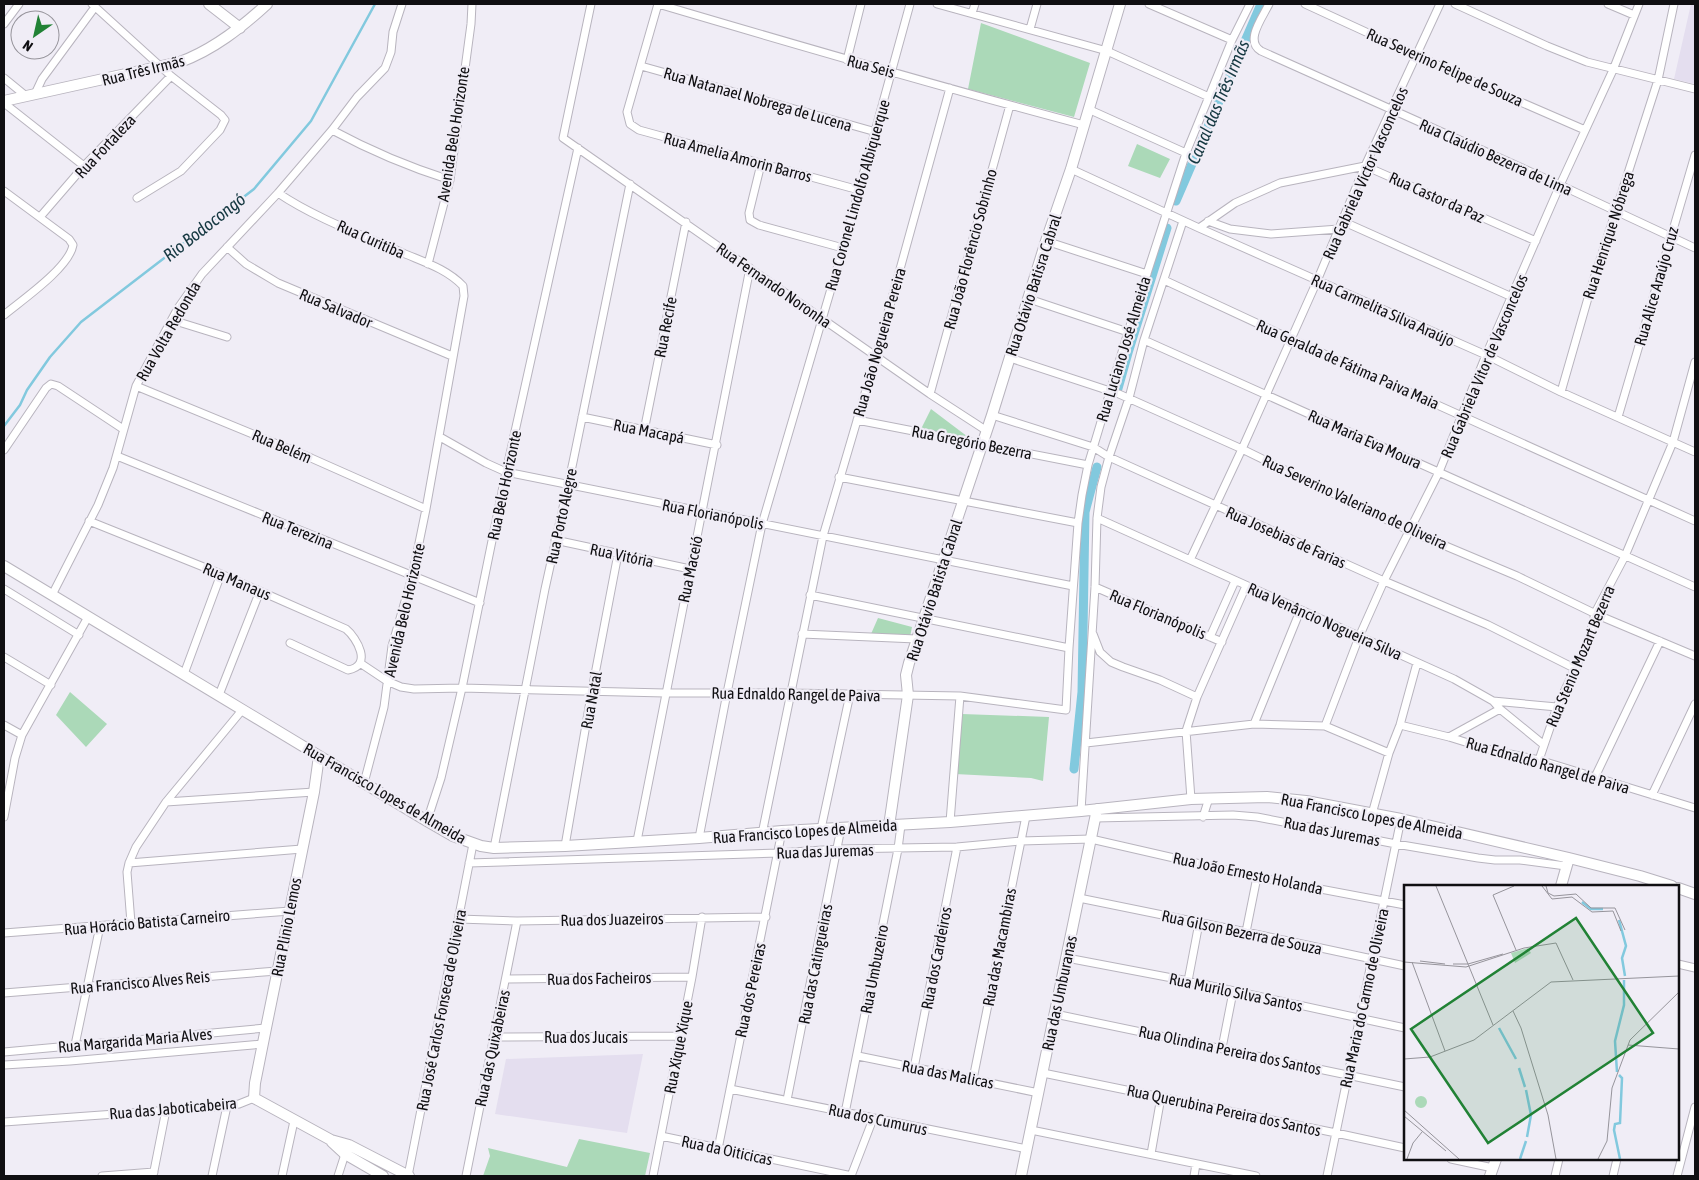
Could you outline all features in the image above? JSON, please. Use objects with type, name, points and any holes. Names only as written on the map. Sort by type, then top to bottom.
[{"type":"street","points":[[4,24],[19,4]]},
{"type":"street","points":[[208,4],[240,28]]},
{"type":"street","name":"Rua Três Irmãs","points":[[4,102],[180,62],[200,53],[240,28],[267,4]]},
{"type":"street","name":"Rua Volta Redonda","points":[[52,596],[106,485],[117,456],[136,386],[178,308],[202,274],[278,193],[353,103],[385,68],[391,52],[393,32],[402,4]]},
{"type":"street","name":"Avenida Belo Horizonte","points":[[428,264],[450,180],[472,4]]},
{"type":"street","name":"Rua Fernando Noronha","points":[[591,4],[563,138],[986,431]]},
{"type":"street","points":[[641,66],[658,4]]},
{"type":"street","name":"Rua Seis","points":[[658,4],[847,60],[892,70],[1084,125]]},
{"type":"street","points":[[847,60],[861,4]]},
{"type":"street","name":"Rua Coronel Lindolfo Albiquerque","points":[[699,838],[762,524],[843,248],[910,4]]},
{"type":"street","points":[[937,4],[1107,51],[1209,97]]},
{"type":"street","points":[[972,13],[975,4]]},
{"type":"street","points":[[1030,29],[1037,4]]},
{"type":"street","points":[[1084,125],[1120,4]]},
{"type":"street","points":[[1149,4],[1232,40]]},
{"type":"street","name":"Rua Luciano José Almeida","points":[[1066,710],[1078,522],[1088,465],[1128,332],[1186,153],[1232,40],[1250,4]]},
{"type":"street","name":"Rua Claúdio Bezerra de Lima","points":[[1269,4],[1254,34],[1254,45],[1261,51],[1560,185],[1695,248]]},
{"type":"street","name":"Rua Severino Felipe de Souza","points":[[1305,4],[1479,84],[1585,130]]},
{"type":"street","name":"Rua Gabriela Victor Vasconcelos","points":[[1190,560],[1317,281],[1365,166],[1440,4]]},
{"type":"street","points":[[1455,4],[1587,62],[1695,89]]},
{"type":"street","points":[[1608,4],[1634,15]]},
{"type":"street","name":"Rua Gabriela Vitor de Vasconcelos","points":[[1325,726],[1359,637],[1384,581],[1439,472],[1486,355],[1560,185],[1613,70],[1639,4]]},
{"type":"street","name":"Rua Henrique Nóbrega","points":[[1561,392],[1590,291],[1658,80],[1674,4]]},
{"type":"street","points":[[4,78],[31,95],[94,5],[171,76],[224,118],[224,124],[220,130],[181,171],[137,198]]},
{"type":"street","name":"Rua Amelia Amorin Barros","points":[[641,66],[628,112],[630,124],[639,130],[859,190]]},
{"type":"street","name":"Rua Natanael Nobrega de Lucena","points":[[641,66],[876,132]]},
{"type":"street","name":"Rua Fortaleza","points":[[40,217],[84,166],[171,76]]},
{"type":"street","name":"Rua João Nogueira Pereira","points":[[762,834],[823,536],[876,356],[950,88]]},
{"type":"street","points":[[4,102],[84,166]]},
{"type":"street","name":"Rua João Florêncio Sobrinho","points":[[930,394],[1010,105]]},
{"type":"street","points":[[1088,109],[1186,153]]},
{"type":"street","name":"Rua Otávio Batisra Cabral","points":[[982,444],[1084,125]]},
{"type":"street","points":[[332,130],[369,148],[450,180]]},
{"type":"street","name":"Rua Belo Horizonte","points":[[427,821],[441,778],[462,688],[506,472],[578,148]]},
{"type":"street","name":"Rua Alice Araújo Cruz","points":[[1618,417],[1695,155]]},
{"type":"street","points":[[761,164],[748,216],[752,222],[843,248]]},
{"type":"street","points":[[1199,228],[1235,203],[1280,183],[1365,166]]},
{"type":"street","name":"Rua Castor da Paz","points":[[1365,166],[1536,241]]},
{"type":"street","name":"Rua Carmelita Silva Araújo","points":[[1071,169],[1183,221],[1486,355],[1561,392],[1695,452]]},
{"type":"street","name":"Rua Porto Alegre","points":[[494,848],[555,540],[630,184]]},
{"type":"street","points":[[4,191],[69,239],[73,245],[70,254],[49,278],[4,315]]},
{"type":"street","name":"Rua Curitiba","points":[[278,193],[310,210],[447,272],[464,286],[464,296],[452,356]]},
{"type":"street","name":"Rua Luciano José Almeida","points":[[1081,811],[1095,587],[1096,518],[1101,487],[1129,398],[1144,340],[1183,221]]},
{"type":"street","points":[[1208,221],[1230,229],[1271,234],[1339,229]]},
{"type":"street","points":[[1342,221],[1512,298]]},
{"type":"street","name":"Rua Recife","points":[[644,431],[686,222]]},
{"type":"street","points":[[1046,241],[1147,274]]},
{"type":"street","name":"Rua Salvador","points":[[227,247],[246,264],[278,283],[452,356]]},
{"type":"street","name":"Rua Maceió","points":[[636,841],[690,569],[717,445],[750,268]]},
{"type":"street","name":"Rua Geralda de Fátima Paiva Maia","points":[[1164,280],[1695,521]]},
{"type":"street","points":[[1029,300],[1128,332]]},
{"type":"street","points":[[172,320],[227,337]]},
{"type":"street","name":"Rua Maria Eva Moura","points":[[1144,340],[1695,587]]},
{"type":"street","points":[[440,436],[452,356]]},
{"type":"street","name":"Rua Severino Valeriano de Oliveira","points":[[1010,358],[1129,398],[1242,449],[1410,531],[1517,576],[1595,613],[1695,656]]},
{"type":"street","name":"Rua Stenio Mozart Bezerra","points":[[1539,760],[1557,706],[1576,669],[1588,639],[1595,613],[1625,556],[1673,442],[1692,381],[1695,362]]},
{"type":"street","points":[[4,450],[46,388],[51,384],[64,390],[123,429]]},
{"type":"street","name":"Rua Belém","points":[[136,386],[311,458],[426,509]]},
{"type":"street","name":"Rua Josebias de Farias","points":[[992,415],[1093,447],[1109,457],[1384,581],[1488,625],[1576,669]]},
{"type":"street","name":"Rua Macapá","points":[[582,417],[717,445]]},
{"type":"street","name":"Rua Gregório Bezerra","points":[[857,420],[1088,465]]},
{"type":"street","name":"Avenida Belo Horizonte","points":[[364,783],[384,707],[392,646],[412,577],[440,436]]},
{"type":"street","name":"Rua Florianópolis","points":[[440,436],[486,463],[506,472],[1073,586]]},
{"type":"street","name":"Rua Otávio Batista Cabral","points":[[889,826],[908,695],[906,675],[916,639],[944,561],[982,444]]},
{"type":"street","name":"Rua Terezina","points":[[117,456],[480,603]]},
{"type":"street","points":[[839,477],[1078,522]]},
{"type":"street","name":"Rua Venâncio Nogueira Silva","points":[[1096,518],[1454,679],[1493,701],[1557,706]]},
{"type":"street","name":"Rua Manaus","points":[[89,521],[221,574],[346,629],[360,646],[362,655],[360,663]]},
{"type":"street","name":"Rua Vitória","points":[[555,540],[690,569]]},
{"type":"street","name":"Rua Natal","points":[[565,846],[618,554]]},
{"type":"street","name":"Rua Francisco Lopes de Almeida","points":[[4,566],[427,821],[453,836],[473,844],[494,848],[565,846],[762,834],[782,831],[901,826],[1081,811],[1096,814],[1191,799],[1267,797],[1306,801],[1401,819],[1568,862],[1640,876],[1669,885]]},
{"type":"street","points":[[184,674],[221,574]]},
{"type":"street","points":[[1210,637],[1235,581]]},
{"type":"street","points":[[1191,799],[1186,731],[1197,697],[1246,586]]},
{"type":"street","name":"Rua Florianópolis","points":[[1095,587],[1222,642]]},
{"type":"street","points":[[4,589],[79,634]]},
{"type":"street","points":[[219,695],[260,591]]},
{"type":"street","points":[[810,595],[1069,648]]},
{"type":"street","points":[[1254,724],[1300,611]]},
{"type":"street","points":[[4,816],[6,793],[22,735],[88,617]]},
{"type":"street","points":[[1092,631],[1100,652],[1111,662],[1122,668],[1160,680],[1197,697]]},
{"type":"street","points":[[802,634],[916,639]]},
{"type":"street","points":[[1595,777],[1660,641]]},
{"type":"street","points":[[290,643],[348,670],[354,669],[360,663],[387,682],[401,687],[414,689],[525,690]]},
{"type":"street","points":[[4,657],[51,685]]},
{"type":"street","points":[[1372,814],[1389,753],[1400,725],[1418,663]]},
{"type":"street","name":"Rua Ednaldo Rangel de Paiva","points":[[525,690],[960,696],[1066,710]]},
{"type":"street","points":[[821,829],[850,694]]},
{"type":"street","points":[[950,822],[960,696]]},
{"type":"street","points":[[1493,701],[1544,745]]},
{"type":"street","points":[[1652,795],[1695,704]]},
{"type":"street","points":[[131,923],[127,872],[136,847],[166,802],[242,709]]},
{"type":"street","points":[[1449,737],[1500,709]]},
{"type":"street","points":[[1086,743],[1254,724],[1325,726],[1389,753]]},
{"type":"street","points":[[4,725],[22,735]]},
{"type":"street","name":"Rua Ednaldo Rangel de Paiva","points":[[1400,725],[1491,750],[1539,760],[1695,808]]},
{"type":"street","name":"Rua Plinio Lemos","points":[[254,1098],[255,1083],[314,792],[319,756]]},
{"type":"street","points":[[166,802],[314,792]]},
{"type":"street","points":[[1203,817],[1209,798]]},
{"type":"street","name":"Rua das Juremas","points":[[1096,814],[1203,817],[1233,815],[1257,817],[1478,858],[1568,862]]},
{"type":"street","name":"Rua das Umburanas","points":[[1021,1176],[1096,814]]},
{"type":"street","name":"Rua das Macambiras","points":[[973,1079],[1026,816]]},
{"type":"street","name":"Rua Maria do Carmo de Oliveira","points":[[1327,1176],[1401,819]]},
{"type":"street","name":"Rua Umbuzeiro","points":[[845,1113],[858,1056],[901,826]]},
{"type":"street","name":"Rua das Catingueiras","points":[[787,1100],[841,828]]},
{"type":"street","name":"Rua dos Pereiras","points":[[718,1149],[782,831]]},
{"type":"street","name":"Rua das Juremas","points":[[469,863],[957,847],[1021,841],[1091,839]]},
{"type":"street","name":"Rua João Ernesto Holanda","points":[[1091,839],[1257,877],[1404,906]]},
{"type":"street","name":"Rua José Carlos Fonseca de Oliveira","points":[[409,1176],[473,844]]},
{"type":"street","name":"Rua dos Cardeiros","points":[[914,1068],[957,847]]},
{"type":"street","points":[[129,863],[302,849]]},
{"type":"street","points":[[1561,885],[1568,862]]},
{"type":"street","points":[[1246,932],[1257,877]]},
{"type":"street","points":[[1679,888],[1695,894]]},
{"type":"street","name":"Rua Gilson Bezerra de Souza","points":[[1079,898],[1404,966]]},
{"type":"street","name":"Rua Horácio Batista Carneiro","points":[[4,933],[290,911]]},
{"type":"street","name":"Rua Xique Xique","points":[[653,1176],[702,917]]},
{"type":"street","name":"Rua dos Juazeiros","points":[[459,919],[518,921],[766,917]]},
{"type":"street","name":"Rua das Quixabeiras","points":[[466,1176],[518,921]]},
{"type":"street","points":[[1188,981],[1199,923]]},
{"type":"street","points":[[75,1045],[100,926]]},
{"type":"street","name":"Rua Murilo Silva Santos","points":[[1067,958],[1188,981],[1404,1028]]},
{"type":"street","points":[[1679,964],[1695,968]]},
{"type":"street","name":"Rua Francisco Alves Reis","points":[[4,993],[277,971]]},
{"type":"street","name":"Rua dos Facheiros","points":[[506,979],[692,977]]},
{"type":"street","points":[[1222,1048],[1233,992]]},
{"type":"street","name":"Rua Olindina Pereira dos Santos","points":[[1055,1014],[1404,1087]]},
{"type":"street","name":"Rua Margarida Maria Alves","points":[[4,1052],[266,1028]]},
{"type":"street","name":"Rua dos Jucais","points":[[493,1037],[680,1036]]},
{"type":"street","name":"Rua Margarida Maria Alves","points":[[4,1065],[263,1044]]},
{"type":"street","name":"Rua das Malicas","points":[[858,1056],[1039,1093]]},
{"type":"street","name":"Rua Querubina Pereira dos Santos","points":[[1043,1073],[1404,1148]]},
{"type":"street","name":"Rua dos Cumurus","points":[[730,1089],[1027,1149]]},
{"type":"street","points":[[1151,1154],[1161,1096]]},
{"type":"street","name":"Rua das Jaboticabeira","points":[[4,1122],[227,1106],[254,1098],[347,1150]]},
{"type":"street","points":[[212,1176],[227,1106]]},
{"type":"street","points":[[1677,1176],[1681,1150],[1695,1107]]},
{"type":"street","points":[[102,1176],[154,1174],[166,1110]]},
{"type":"street","points":[[851,1176],[873,1119]]},
{"type":"street","points":[[282,1176],[294,1121]]},
{"type":"street","points":[[1031,1130],[1256,1176]]},
{"type":"street","name":"Rua da Oiticicas","points":[[661,1136],[851,1176]]},
{"type":"street","points":[[347,1150],[409,1176]]},
{"type":"street","points":[[338,1176],[347,1150]]},
{"type":"street","points":[[347,1150],[383,1176]]},
{"type":"street","points":[[1455,1160],[1493,1168]]},
{"type":"street","points":[[1555,1176],[1560,1160]]},
{"type":"street","points":[[1613,1176],[1617,1160]]},
{"type":"street","points":[[1194,1176],[1196,1164]]},
{"type":"shaded area","points":[[1691,4],[1695,4],[1695,84],[1674,79]]},
{"type":"shaded area","points":[[643,1054],[627,1133],[495,1114],[506,1059]]},
{"type":"green space","points":[[981,23],[1090,63],[1074,117],[968,89]]},
{"type":"green space","points":[[1137,144],[1170,159],[1160,178],[1128,166]]},
{"type":"green space","points":[[931,409],[976,443],[920,431]]},
{"type":"green space","points":[[878,618],[912,627],[910,637],[871,634]]},
{"type":"green space","points":[[70,692],[107,724],[86,747],[56,715]]},
{"type":"green space","points":[[962,714],[1049,717],[1043,781],[1031,778],[955,774]]},
{"type":"green space","points":[[579,1139],[650,1153],[645,1176],[483,1176],[490,1156],[488,1148],[567,1167]]},
{"type":"waterway","name":"Rio Bodocongó","points":[[4,426],[20,405],[27,390],[50,357],[81,322],[254,189],[311,121],[375,4]]},
{"type":"waterway","name":"Canal das Três Irmãs","points":[[1176,201],[1261,4]]},
{"type":"waterway","points":[[1117,392],[1167,228]]},
{"type":"waterway","points":[[1074,769],[1082,692],[1085,512],[1097,467]]}]
